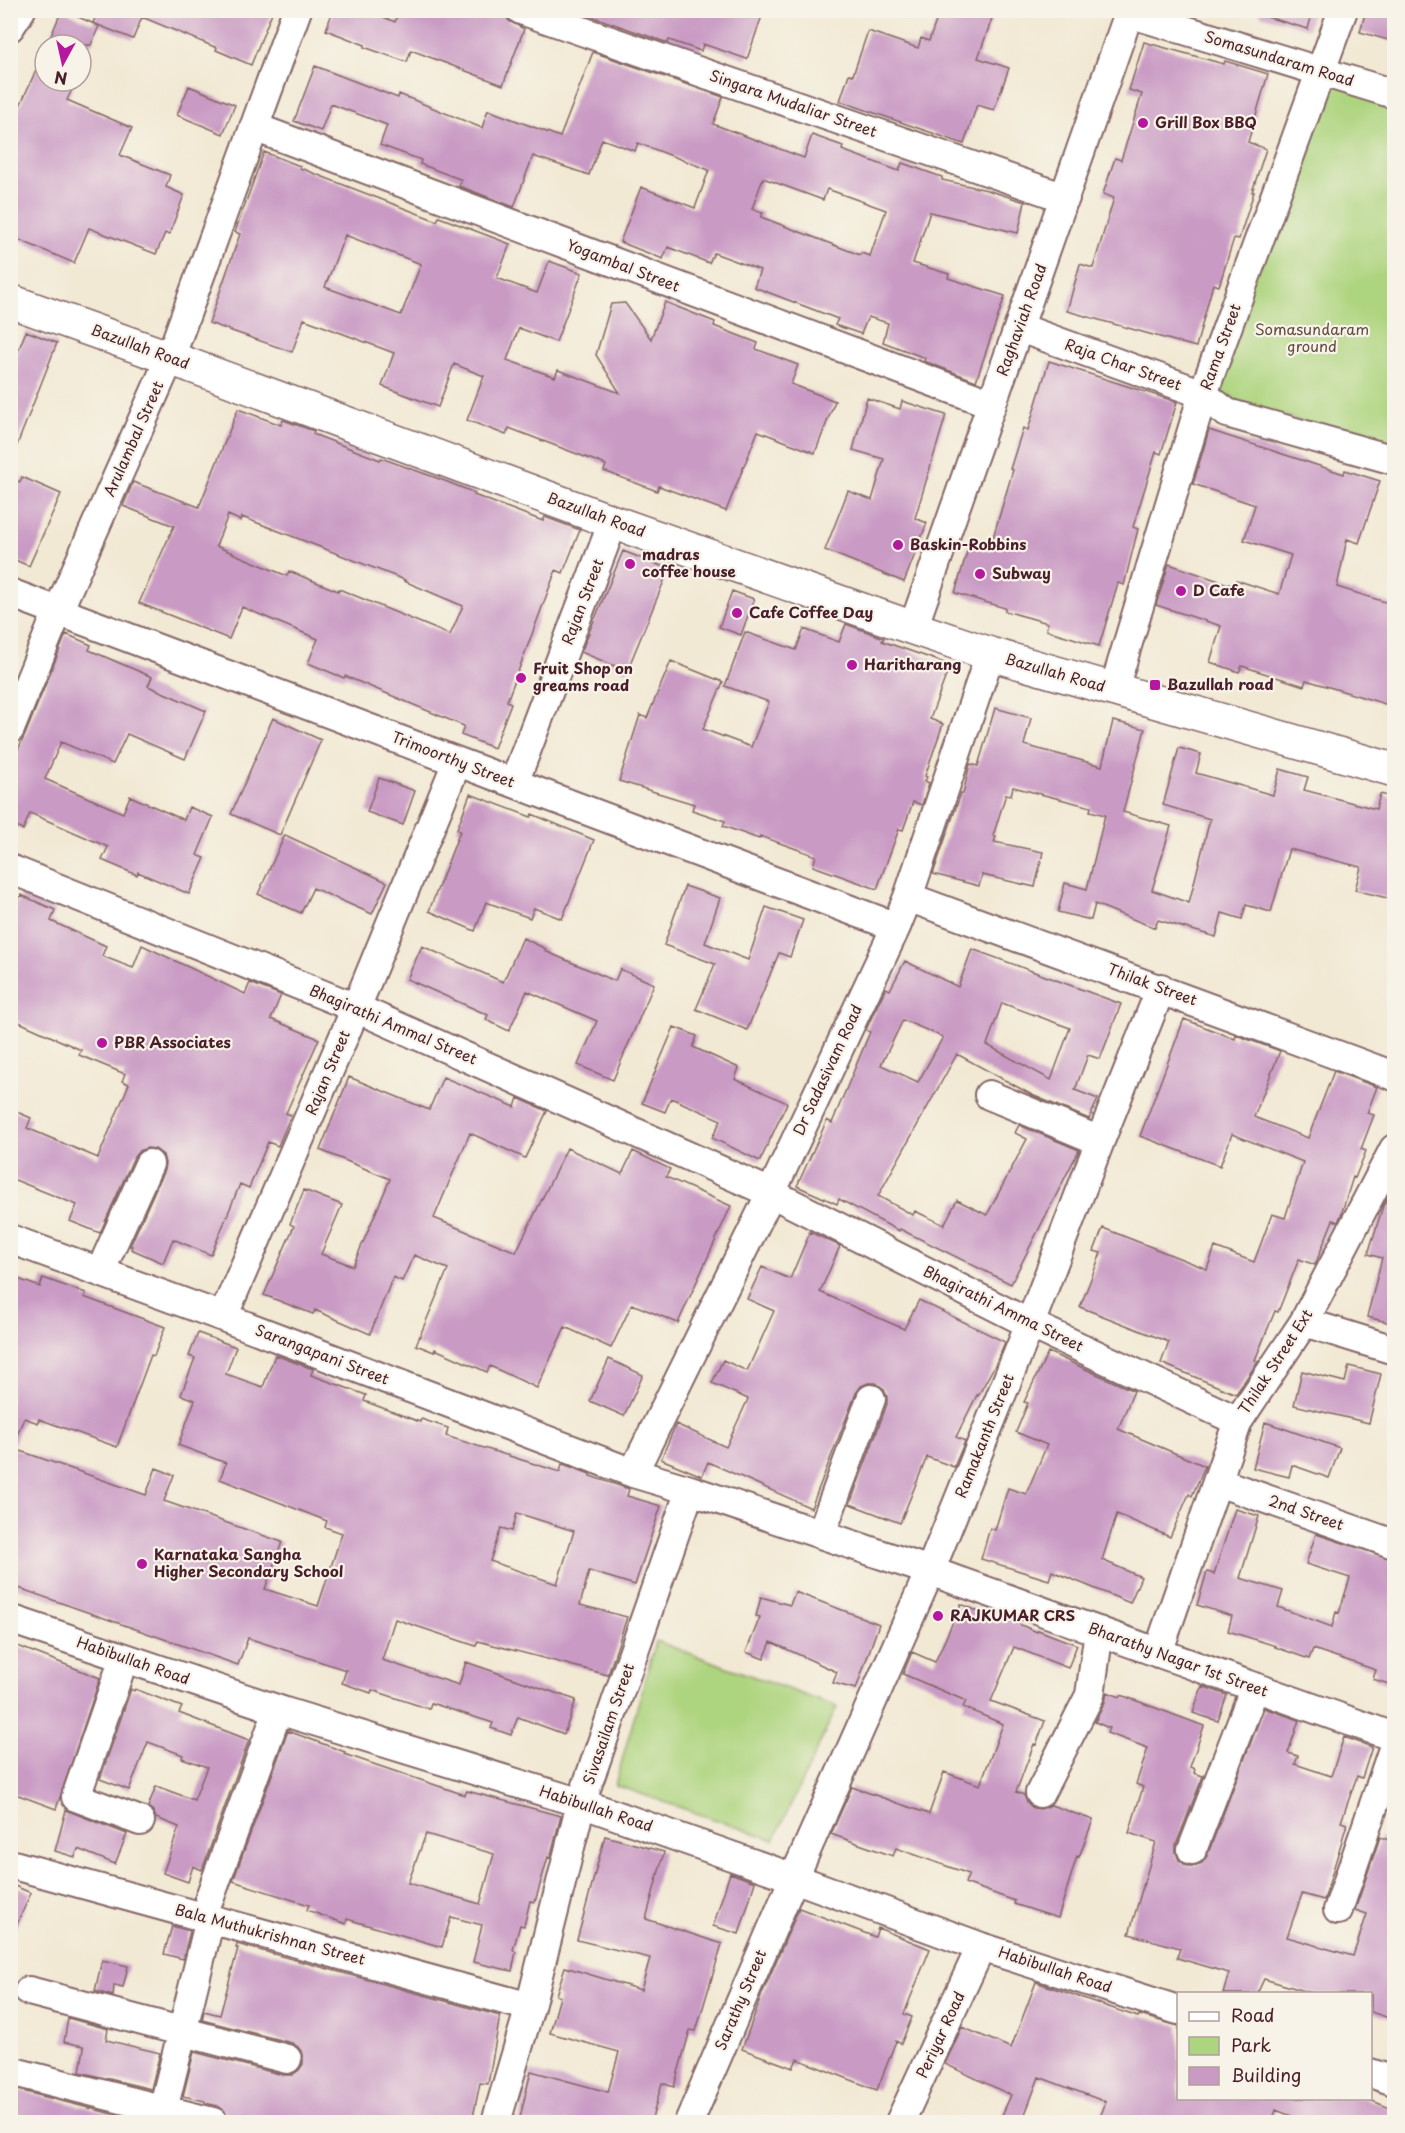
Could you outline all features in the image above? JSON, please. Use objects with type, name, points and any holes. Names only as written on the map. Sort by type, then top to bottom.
[{"type":"main road","name":"Bazullah Road","points":[[10,301],[613,522],[913,628],[990,654],[1395,770]]},
{"type":"street","points":[[10,27],[21,10]]},
{"type":"street","name":"Arulambal Street","points":[[10,729],[57,611],[170,358],[297,10]]},
{"type":"street","name":"Singara Mudaliar Street","points":[[521,10],[1065,198]]},
{"type":"street","name":"Rama Street","points":[[1114,689],[1203,394],[1322,73],[1343,10]]},
{"type":"street","name":"Raghaviah Road","points":[[913,628],[1130,12]]},
{"type":"street","name":"Somasundaram Road","points":[[1130,12],[1395,94]]},
{"type":"street","name":"Yogambal Street","points":[[254,127],[992,404]]},
{"type":"street","name":"Raja Char Street","points":[[1020,328],[1203,394],[1227,413],[1395,460]]},
{"type":"street","name":"Rajan Street","points":[[514,783],[613,522]]},
{"type":"street","name":"Trimoorthy Street","points":[[10,593],[896,927]]},
{"type":"street","name":"Dr Sadasivam Road","points":[[633,1473],[771,1193],[896,927],[990,654]]},
{"type":"street","name":"Rajan Street","points":[[224,1317],[356,1008],[457,762]]},
{"type":"street","name":"Bhagirathi Ammal Street","points":[[10,869],[356,1008],[771,1193]]},
{"type":"street","name":"Thilak Street","points":[[908,897],[1161,988],[1395,1076]]},
{"type":"street","name":"Ramakanth Street","points":[[794,1878],[930,1571],[1030,1324],[1161,988]]},
{"type":"street","points":[[988,1095],[1100,1141]]},
{"type":"street","name":"Thilak Street Ext","points":[[1158,1653],[1238,1421],[1304,1322],[1395,1149]]},
{"type":"street","points":[[100,1272],[150,1164]]},
{"type":"street","name":"Bhagirathi Amma Street","points":[[771,1193],[1030,1324],[1238,1421]]},
{"type":"street","name":"Sarangapani Street","points":[[10,1239],[224,1317],[633,1473]]},
{"type":"street","points":[[1304,1322],[1395,1350]]},
{"type":"street","points":[[821,1534],[871,1399]]},
{"type":"street","points":[[633,1473],[690,1490]]},
{"type":"street","name":"2nd Street","points":[[1218,1482],[1395,1544]]},
{"type":"street","name":"Bharathy Nagar 1st Street","points":[[690,1490],[930,1571],[1395,1737]]},
{"type":"street","name":"Sivasailam Street","points":[[496,2122],[530,2007],[581,1803],[690,1490]]},
{"type":"street","name":"Habibullah Road","points":[[10,1619],[278,1710],[581,1803],[981,1947],[1177,2009]]},
{"type":"street","points":[[1040,1793],[1090,1695],[1099,1631]]},
{"type":"street","points":[[124,1658],[76,1797],[140,1821]]},
{"type":"street","points":[[1192,1850],[1255,1687]]},
{"type":"street","points":[[162,2116],[210,1908],[278,1710]]},
{"type":"street","points":[[1338,1910],[1395,1746]]},
{"type":"street","name":"Bala Muthukrishnan Street","points":[[10,1864],[210,1908],[530,2007]]},
{"type":"street","name":"Sarathy Street","points":[[688,2122],[794,1878]]},
{"type":"street","name":"Periyar Road","points":[[900,2122],[981,1947]]},
{"type":"street","points":[[29,1991],[287,2059]]},
{"type":"street","points":[[10,2071],[162,2116],[213,2122]]},
{"type":"street","points":[[1372,2073],[1395,2081]]},
{"type":"green space","name":"Somasundaram ground","points":[[1314,75],[1394,98],[1394,449],[1207,394]]},
{"type":"green space","points":[[656,1641],[837,1707],[774,1840],[615,1785]]},
{"type":"building","points":[[62,10],[99,26],[93,40],[93,33],[52,33]]},
{"type":"building","points":[[98,10],[273,10],[251,65],[216,50],[217,48],[142,17],[133,39],[93,23]]},
{"type":"building","points":[[333,10],[366,10],[395,22],[399,10],[491,10],[506,16],[509,21],[524,29],[503,85],[411,50],[407,62],[364,47],[365,45],[326,30]]},
{"type":"building","points":[[574,10],[764,10],[747,59],[703,44],[701,51],[669,40],[668,43]]},
{"type":"building","points":[[940,10],[995,10],[978,58],[1009,68],[994,110],[977,105],[964,144],[840,101],[849,74],[853,75],[868,31],[918,48],[921,38],[929,41]]},
{"type":"building","points":[[1260,10],[1313,10],[1308,29],[1260,15]]},
{"type":"building","points":[[1366,10],[1395,10],[1395,42],[1360,32]]},
{"type":"building","points":[[1144,42],[1224,64],[1225,61],[1268,74],[1248,142],[1266,149],[1239,239],[1234,238],[1219,286],[1213,284],[1196,347],[1067,311],[1080,264],[1093,268],[1114,198],[1103,194],[1115,158],[1121,160],[1142,94],[1129,90]]},
{"type":"building","points":[[593,52],[723,97],[713,124],[804,158],[812,135],[843,146],[842,150],[899,171],[902,163],[942,177],[942,180],[987,190],[1025,202],[1018,233],[930,212],[913,263],[949,274],[948,278],[1005,296],[976,381],[883,342],[888,323],[868,317],[861,334],[835,325],[838,319],[754,287],[760,270],[714,253],[709,263],[668,247],[663,259],[620,242],[641,187],[695,208],[709,170],[638,143],[635,151],[602,139],[589,175],[533,156],[514,207],[459,186],[462,180],[420,164],[421,160],[380,145],[387,125],[331,104],[321,131],[294,121],[315,66],[398,98],[399,94],[482,128],[488,110],[560,137]],"holes":[[[763,178],[823,200],[827,189],[886,210],[870,256],[861,253],[860,255],[761,217],[763,213],[752,209]]]},
{"type":"building","points":[[33,77],[33,93],[70,93],[67,100],[132,128],[120,155],[170,175],[166,187],[184,195],[169,235],[165,233],[156,254],[89,228],[74,263],[10,236],[10,128]]},
{"type":"building","points":[[189,86],[235,105],[223,134],[177,115]]},
{"type":"building","points":[[264,152],[437,221],[439,217],[510,244],[497,278],[537,293],[549,261],[582,273],[556,342],[519,328],[507,360],[555,377],[558,370],[620,393],[596,355],[611,304],[625,303],[651,339],[665,302],[715,322],[714,326],[758,343],[756,349],[798,365],[791,384],[835,401],[815,453],[758,431],[726,511],[659,486],[657,491],[604,471],[606,465],[509,428],[506,435],[467,420],[484,376],[454,364],[438,407],[382,386],[394,353],[304,319],[292,352],[209,323],[240,234],[235,232]],"holes":[[[345,235],[421,264],[401,315],[325,287]]]},
{"type":"building","points":[[26,331],[57,343],[12,458],[10,372]]},
{"type":"building","points":[[1049,361],[1177,402],[1161,454],[1156,452],[1133,527],[1138,529],[1124,585],[1118,583],[1099,646],[1046,630],[1048,623],[955,593],[969,545],[989,551],[1013,470],[1010,469],[1023,428],[1028,430]]},
{"type":"building","points":[[867,398],[900,409],[902,401],[946,415],[915,518],[927,523],[904,582],[825,550],[848,491],[872,500],[884,459],[853,450]]},
{"type":"building","points":[[238,409],[281,425],[283,420],[314,431],[313,434],[380,460],[381,458],[445,481],[475,493],[474,495],[543,521],[545,517],[580,530],[563,573],[556,570],[507,701],[511,703],[494,748],[461,735],[464,726],[345,676],[344,678],[308,663],[318,639],[242,607],[229,639],[139,603],[174,526],[123,506],[133,482],[199,507]],"holes":[[[228,515],[241,521],[242,517],[405,580],[463,606],[450,635],[339,589],[338,591],[289,571],[287,576],[216,546]]]},
{"type":"building","points":[[1209,430],[1344,474],[1345,470],[1380,481],[1359,543],[1347,539],[1337,587],[1395,605],[1395,707],[1306,680],[1304,686],[1242,666],[1239,672],[1210,662],[1221,626],[1156,605],[1169,564],[1234,586],[1236,580],[1279,594],[1291,555],[1244,540],[1255,505],[1193,484]]},
{"type":"building","points":[[22,477],[61,494],[29,566],[10,558],[10,478],[20,482]]},
{"type":"building","points":[[623,551],[669,569],[627,671],[581,652]]},
{"type":"building","name":"Cafe Coffee Day","points":[[732,591],[754,599],[741,635],[719,627]]},
{"type":"building","points":[[846,624],[884,638],[882,641],[950,665],[930,719],[943,724],[925,776],[927,777],[925,781],[929,783],[922,805],[913,802],[903,830],[899,829],[877,889],[813,866],[816,856],[760,836],[759,839],[723,826],[725,821],[692,810],[694,804],[619,781],[640,715],[647,718],[671,661],[723,682],[703,729],[751,747],[769,702],[725,686],[745,632],[796,650],[804,629],[839,642]]},
{"type":"building","points":[[66,634],[91,645],[89,650],[152,677],[148,686],[206,711],[185,759],[127,734],[113,764],[61,742],[45,779],[123,813],[130,796],[184,820],[189,807],[213,817],[197,855],[205,858],[189,894],[138,872],[137,875],[102,860],[108,847],[30,813],[23,830],[10,824],[10,766]]},
{"type":"building","points":[[995,708],[1031,718],[1024,745],[1102,766],[1113,721],[1145,729],[1123,812],[1171,826],[1152,890],[1189,903],[1210,819],[1163,805],[1179,748],[1201,754],[1196,773],[1273,795],[1280,769],[1308,777],[1304,790],[1376,809],[1380,794],[1395,798],[1395,900],[1355,890],[1361,867],[1289,849],[1271,912],[1246,905],[1242,919],[1222,913],[1216,937],[1158,920],[1155,928],[1095,904],[1091,920],[1058,912],[1065,883],[1087,889],[1105,815],[1090,811],[1091,807],[1013,787],[1011,795],[1006,794],[993,836],[996,837],[994,842],[1043,852],[1035,887],[982,875],[979,886],[933,874],[961,793],[963,794],[970,764],[978,766]]},
{"type":"building","points":[[273,718],[321,740],[280,835],[231,814]]},
{"type":"building","points":[[379,778],[415,791],[403,825],[367,812]]},
{"type":"building","points":[[470,794],[531,817],[532,814],[594,840],[562,919],[534,908],[530,918],[486,902],[475,931],[429,911],[460,831],[457,829]]},
{"type":"building","points":[[285,835],[387,882],[372,914],[313,888],[301,913],[258,894]]},
{"type":"building","points":[[685,886],[720,898],[705,943],[748,960],[766,907],[803,920],[790,957],[779,953],[747,1030],[696,1009],[715,964],[664,945]]},
{"type":"building","points":[[21,895],[55,910],[51,921],[106,946],[102,956],[133,968],[142,945],[245,994],[250,983],[281,995],[271,1019],[319,1039],[286,1113],[291,1115],[278,1146],[268,1142],[249,1188],[240,1184],[211,1255],[173,1239],[163,1263],[131,1249],[132,1246],[130,1246],[164,1170],[163,1155],[155,1149],[147,1148],[139,1151],[134,1157],[100,1233],[70,1221],[77,1205],[10,1178],[10,1109],[31,1118],[27,1128],[98,1158],[129,1084],[122,1081],[125,1074],[79,1055],[81,1050],[10,1018],[10,918]]},
{"type":"building","points":[[523,938],[546,949],[545,951],[615,981],[620,969],[654,984],[613,1080],[578,1065],[597,1021],[527,991],[509,1031],[486,1020],[488,1015],[407,979],[422,946],[503,982]]},
{"type":"building","points":[[972,949],[1121,1004],[1100,1059],[1088,1055],[1075,1090],[1098,1099],[1089,1119],[1032,1095],[957,1054],[878,1196],[913,1215],[915,1211],[944,1225],[957,1200],[987,1215],[1027,1139],[1015,1133],[1019,1125],[1079,1150],[1011,1284],[900,1229],[899,1231],[839,1199],[837,1204],[797,1186],[827,1120],[832,1123],[870,1032],[866,1030],[874,1012],[886,988],[890,990],[905,961],[958,987]],"holes":[[[1002,1003],[1070,1028],[1051,1080],[987,1045]],[[903,1020],[943,1037],[918,1082],[881,1065]]]},
{"type":"building","points":[[1184,1019],[1235,1039],[1236,1035],[1280,1051],[1254,1117],[1308,1138],[1334,1071],[1377,1087],[1367,1113],[1374,1115],[1361,1149],[1366,1151],[1355,1178],[1353,1177],[1338,1222],[1333,1220],[1315,1265],[1299,1259],[1278,1312],[1275,1311],[1255,1360],[1258,1361],[1236,1394],[1161,1363],[1169,1342],[1080,1307],[1101,1253],[1094,1251],[1103,1228],[1207,1269],[1215,1247],[1254,1262],[1272,1214],[1285,1218],[1303,1162],[1232,1134],[1220,1166],[1140,1136]]},
{"type":"building","points":[[674,1027],[697,1036],[693,1047],[739,1068],[735,1079],[787,1103],[760,1161],[712,1138],[721,1120],[671,1098],[665,1112],[642,1103]]},
{"type":"building","points":[[349,1077],[429,1110],[443,1077],[515,1107],[518,1098],[547,1111],[525,1158],[470,1133],[434,1218],[516,1252],[567,1148],[622,1174],[633,1151],[670,1169],[666,1177],[731,1206],[678,1323],[632,1304],[611,1348],[565,1327],[537,1388],[490,1366],[487,1372],[435,1349],[434,1352],[416,1345],[448,1269],[414,1255],[402,1281],[393,1277],[370,1334],[315,1310],[313,1314],[264,1295],[294,1226],[290,1224],[304,1190],[342,1205],[321,1254],[353,1266],[390,1179],[320,1150]]},
{"type":"building","points":[[1395,1184],[1395,1324],[1367,1317],[1382,1258],[1368,1254],[1383,1206]]},
{"type":"building","points":[[810,1232],[840,1246],[820,1292],[904,1329],[919,1300],[1005,1342],[956,1437],[965,1441],[954,1467],[927,1457],[900,1523],[850,1504],[887,1404],[884,1389],[876,1383],[861,1386],[856,1393],[811,1508],[708,1462],[702,1476],[661,1459],[676,1424],[726,1447],[748,1399],[712,1383],[723,1360],[747,1371],[774,1311],[747,1299],[762,1267],[790,1279]]},
{"type":"building","points":[[10,1276],[40,1287],[43,1278],[86,1293],[84,1297],[165,1327],[154,1356],[151,1355],[117,1447],[39,1419],[38,1423],[24,1418],[12,1448],[146,1495],[156,1468],[174,1475],[164,1501],[282,1542],[265,1589],[318,1606],[342,1533],[325,1527],[327,1521],[220,1479],[226,1463],[178,1445],[195,1400],[181,1395],[195,1358],[189,1356],[198,1333],[236,1347],[226,1374],[263,1387],[275,1355],[313,1369],[311,1375],[366,1395],[364,1401],[420,1422],[421,1419],[448,1428],[446,1436],[560,1472],[562,1464],[566,1465],[629,1489],[627,1496],[661,1506],[635,1585],[589,1571],[580,1605],[627,1617],[608,1675],[478,1641],[476,1646],[395,1619],[382,1660],[459,1685],[466,1662],[576,1700],[564,1734],[518,1717],[511,1735],[491,1728],[493,1723],[431,1703],[429,1709],[372,1690],[371,1693],[342,1683],[346,1670],[248,1638],[238,1665],[10,1585]],"holes":[[[517,1513],[574,1531],[557,1584],[490,1561],[501,1528],[512,1531]]]},
{"type":"building","points":[[1048,1352],[1134,1391],[1118,1429],[1205,1466],[1192,1496],[1189,1494],[1170,1537],[1117,1514],[1102,1560],[1141,1577],[1130,1603],[1052,1571],[1049,1580],[981,1559],[990,1528],[995,1530],[1008,1488],[1026,1494],[1047,1445],[1016,1432],[1028,1403],[1024,1402]]},
{"type":"building","points":[[609,1359],[643,1375],[624,1416],[590,1401]]},
{"type":"building","points":[[1349,1366],[1381,1374],[1369,1423],[1294,1405],[1302,1371],[1345,1382]]},
{"type":"building","points":[[1265,1422],[1340,1448],[1329,1478],[1292,1465],[1289,1477],[1253,1468]]},
{"type":"building","points":[[1235,1509],[1259,1516],[1240,1578],[1283,1591],[1278,1607],[1332,1627],[1350,1578],[1306,1564],[1316,1534],[1395,1560],[1395,1686],[1373,1679],[1376,1670],[1313,1649],[1309,1659],[1228,1631],[1232,1616],[1197,1605],[1207,1572],[1214,1574]]},
{"type":"building","points":[[795,1592],[879,1624],[856,1689],[833,1683],[837,1672],[771,1642],[764,1659],[746,1652],[760,1617],[756,1616],[761,1597],[790,1605]]},
{"type":"building","points":[[961,1604],[1003,1622],[1005,1618],[1037,1632],[1038,1630],[1077,1645],[1068,1668],[1014,1647],[991,1701],[1045,1721],[1016,1792],[1024,1795],[1033,1808],[1041,1809],[1051,1805],[1093,1820],[1079,1857],[1077,1856],[1058,1918],[1014,1904],[1015,1901],[965,1883],[969,1874],[896,1848],[893,1856],[831,1834],[852,1787],[929,1814],[944,1772],[980,1785],[1003,1724],[963,1707],[966,1701],[903,1674],[912,1652],[935,1662]]},
{"type":"building","points":[[10,1643],[100,1678],[56,1809],[10,1792]]},
{"type":"building","points":[[1202,1686],[1227,1695],[1218,1721],[1193,1713]]},
{"type":"building","points":[[131,1689],[182,1707],[179,1713],[249,1740],[202,1870],[193,1866],[188,1882],[163,1873],[179,1827],[156,1818],[148,1807],[156,1786],[194,1800],[207,1767],[148,1742],[129,1790],[100,1779]]},
{"type":"building","points":[[1107,1692],[1120,1697],[1121,1695],[1204,1726],[1190,1767],[1195,1769],[1194,1773],[1203,1776],[1176,1845],[1179,1860],[1187,1866],[1202,1863],[1207,1856],[1264,1708],[1299,1720],[1288,1753],[1298,1756],[1295,1764],[1331,1776],[1344,1737],[1372,1747],[1362,1778],[1357,1776],[1341,1822],[1347,1824],[1324,1900],[1302,1894],[1287,1937],[1353,1956],[1367,1914],[1355,1910],[1380,1837],[1395,1842],[1395,2020],[1372,2012],[1372,1992],[1308,1992],[1264,1979],[1258,1992],[1224,1992],[1229,1973],[1177,1958],[1180,1948],[1129,1934],[1156,1842],[1129,1833],[1143,1787],[1136,1784],[1148,1748],[1107,1733],[1109,1728],[1095,1722],[1105,1702]]},
{"type":"building","points":[[288,1731],[345,1752],[344,1754],[465,1795],[467,1791],[561,1816],[535,1902],[530,1901],[524,1926],[520,1925],[513,1950],[516,1952],[512,1971],[473,1962],[482,1925],[451,1917],[442,1947],[347,1919],[346,1924],[307,1910],[309,1905],[233,1881]],"holes":[[[426,1834],[494,1854],[480,1904],[408,1883]]]},
{"type":"building","points":[[66,1810],[127,1834],[115,1864],[78,1849],[75,1857],[55,1851]]},
{"type":"building","points":[[605,1836],[664,1852],[646,1919],[722,1944],[696,2031],[690,2030],[674,2087],[662,2083],[651,2122],[519,2122],[531,2071],[608,2092],[619,2052],[550,2033],[560,1997],[556,1995],[565,1967],[641,1990],[650,1958],[577,1940]]},
{"type":"building","points":[[730,1873],[755,1882],[739,1934],[713,1926]]},
{"type":"building","points":[[10,1884],[31,1893],[10,1940]]},
{"type":"building","points":[[799,1908],[875,1937],[878,1928],[930,1949],[904,2014],[912,2017],[901,2044],[896,2041],[877,2090],[797,2059],[793,2068],[742,2049],[762,1994]]},
{"type":"building","points":[[172,1926],[190,1931],[183,1959],[164,1954]]},
{"type":"building","points":[[237,1944],[500,2016],[488,2084],[480,2083],[472,2122],[229,2122],[225,2111],[218,2106],[183,2096],[194,2052],[283,2075],[292,2075],[303,2064],[303,2054],[292,2043],[202,2020],[204,2011],[220,2015],[238,1948],[236,1948]]},
{"type":"building","points":[[102,1960],[128,1966],[123,1987],[114,1985],[113,1996],[95,1991]]},
{"type":"building","points":[[1036,1982],[1138,2017],[1139,2015],[1177,2025],[1177,2100],[1370,2100],[1395,2110],[1395,2122],[1307,2122],[1276,2110],[1272,2122],[1098,2122],[1106,2102],[1039,2077],[1022,2122],[999,2122],[1011,2095],[945,2064],[962,2027],[1011,2048]]},
{"type":"building","points":[[68,2018],[108,2029],[106,2040],[160,2053],[151,2089],[80,2072],[83,2046],[64,2042]]},
{"type":"building","points":[[10,2088],[144,2122],[10,2122]]},
{"type":"place","name":"Grill Box BBQ","points":[[1143,123]]},
{"type":"place","name":"Baskin-Robbins","points":[[898,545]]},
{"type":"place","name":"madras coffee house","points":[[630,564]]},
{"type":"place","name":"Subway","points":[[980,574]]},
{"type":"place","name":"D Cafe","points":[[1181,591]]},
{"type":"place","name":"Cafe Coffee Day","points":[[737,613]]},
{"type":"place","name":"Haritharang","points":[[852,665]]},
{"type":"place","name":"Fruit Shop on greams road","points":[[521,678]]},
{"type":"place","name":"Bazullah road","points":[[1155,685]]},
{"type":"place","name":"PBR Associates","points":[[102,1043]]},
{"type":"place","name":"Karnataka Sangha Higher Secondary School","points":[[142,1564]]},
{"type":"place","name":"RAJKUMAR CRS","points":[[938,1616]]}]
